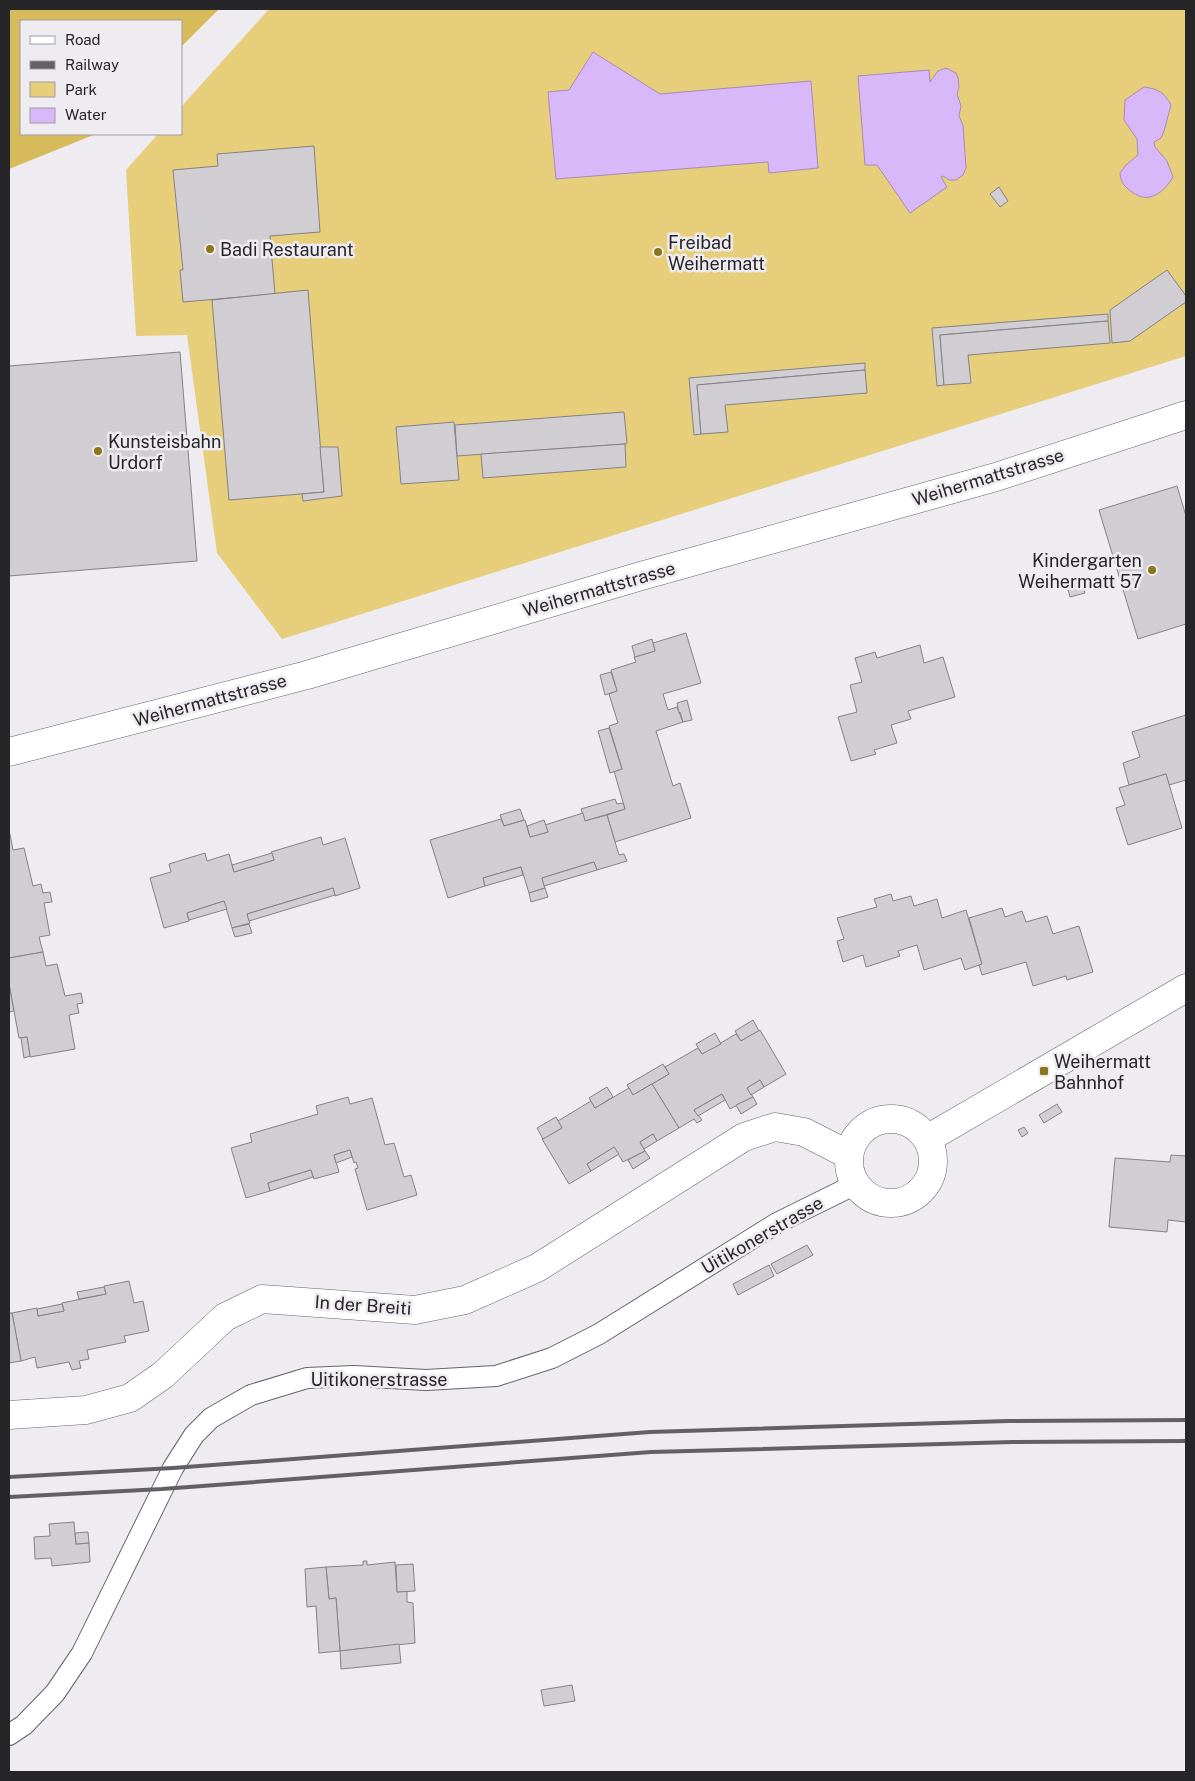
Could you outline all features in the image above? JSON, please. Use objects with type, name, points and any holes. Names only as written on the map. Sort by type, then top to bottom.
[{"type":"street","name":"Weihermattstrasse","points":[[9,752],[307,675],[641,576],[996,477],[1186,415]]},
{"type":"street","points":[[927,1139],[1186,988]]},
{"type":"street","points":[[897,1119],[911,1123],[927,1139],[932,1152],[932,1167],[928,1181],[919,1192],[911,1197],[892,1203],[876,1200],[864,1193],[856,1184],[850,1170],[849,1155],[853,1141],[871,1124],[882,1120],[897,1119]]},
{"type":"street","name":"In der Breiti","points":[[9,1415],[86,1410],[130,1398],[163,1374],[226,1317],[262,1299],[416,1310],[465,1300],[537,1268],[744,1137],[775,1127],[804,1132],[849,1155]]},
{"type":"lane","name":"Uitikonerstrasse","points":[[9,1735],[24,1725],[55,1693],[82,1653],[177,1462],[194,1434],[211,1418],[251,1395],[306,1378],[354,1376],[426,1380],[496,1376],[552,1358],[599,1334],[776,1223],[856,1184]]},
{"type":"green space","name":"Freibad Weihermatt","points":[[269,9],[1186,9],[1186,356],[282,639],[217,553],[187,335],[136,336],[126,170],[157,135],[182,135],[182,106]]},
{"type":"shaded area","points":[[9,9],[219,9],[182,46],[182,20],[20,20],[20,135],[94,135],[9,169]]},
{"type":"water","points":[[593,52],[660,94],[811,81],[818,168],[769,173],[768,162],[556,179],[548,92],[569,90]]},
{"type":"water","points":[[946,68],[956,73],[958,78],[959,87],[957,94],[961,106],[959,116],[963,125],[966,168],[963,175],[956,180],[941,177],[947,187],[910,213],[877,165],[865,165],[858,76],[929,70],[930,82],[938,71]]},
{"type":"water","points":[[1144,87],[1160,92],[1171,105],[1161,138],[1154,142],[1155,147],[1167,161],[1173,177],[1161,192],[1150,197],[1138,196],[1132,192],[1122,182],[1120,173],[1138,155],[1137,139],[1124,120],[1125,100]]},
{"type":"building","points":[[314,146],[320,232],[270,236],[275,294],[183,302],[180,270],[183,270],[173,170],[218,166],[217,154]]},
{"type":"building","points":[[999,187],[1008,201],[1000,207],[990,194]]},
{"type":"building","points":[[1167,270],[1186,296],[1186,302],[1130,341],[1112,343],[1110,310]]},
{"type":"building","points":[[308,290],[324,492],[229,500],[212,300]]},
{"type":"building","points":[[1108,314],[1108,321],[940,335],[944,385],[937,386],[932,328]]},
{"type":"building","points":[[1108,321],[1110,343],[968,355],[971,383],[944,385],[940,335]]},
{"type":"building","name":"Kunsteisbahn Urdorf","points":[[180,352],[197,561],[9,576],[9,366]]},
{"type":"building","points":[[865,363],[865,370],[697,385],[701,434],[694,435],[689,378]]},
{"type":"building","points":[[865,370],[867,393],[725,405],[728,432],[701,434],[697,385]]},
{"type":"building","points":[[624,412],[627,443],[625,444],[457,456],[455,425]]},
{"type":"building","points":[[454,422],[459,480],[401,484],[396,427]]},
{"type":"building","points":[[625,444],[626,467],[483,478],[481,454]]},
{"type":"building","points":[[320,447],[338,447],[342,496],[303,501],[302,494],[324,492]]},
{"type":"building","name":"Kindergarten Weihermatt 57","points":[[1177,486],[1186,516],[1186,624],[1138,639],[1099,510]]},
{"type":"building","points":[[1080,578],[1085,593],[1070,597],[1066,582]]},
{"type":"building","points":[[686,633],[701,683],[663,694],[668,710],[677,707],[683,722],[656,731],[673,786],[680,783],[691,818],[615,842],[607,815],[625,809],[614,771],[622,769],[609,726],[618,723],[609,694],[617,691],[611,670],[636,662],[634,657],[655,651],[653,643]]},
{"type":"building","points":[[652,639],[655,651],[635,657],[632,646]]},
{"type":"building","points":[[920,645],[924,663],[943,657],[955,697],[908,711],[911,719],[891,725],[897,743],[874,750],[876,754],[851,761],[838,717],[857,712],[850,685],[862,682],[855,658],[875,652],[877,658]]},
{"type":"building","points":[[611,672],[617,691],[605,695],[600,675]]},
{"type":"building","points":[[687,700],[692,720],[683,722],[677,703]]},
{"type":"building","points":[[1186,715],[1186,780],[1169,785],[1166,774],[1129,785],[1123,763],[1140,757],[1132,732]]},
{"type":"building","points":[[609,728],[622,769],[610,773],[598,731]]},
{"type":"building","points":[[1166,774],[1182,828],[1128,845],[1116,808],[1125,805],[1119,788]]},
{"type":"building","points":[[615,799],[617,804],[623,803],[625,809],[585,821],[581,809]]},
{"type":"building","points":[[520,809],[524,820],[504,826],[500,815]]},
{"type":"building","points":[[583,813],[585,821],[607,815],[619,855],[624,854],[627,861],[597,870],[594,862],[542,878],[545,888],[529,893],[521,867],[483,878],[485,886],[448,898],[430,840],[501,819],[504,826],[525,820],[530,837],[548,832],[545,825]]},
{"type":"building","points":[[544,820],[548,832],[530,837],[527,826]]},
{"type":"building","points":[[9,834],[13,850],[24,848],[33,886],[41,884],[43,893],[50,892],[52,902],[44,903],[50,935],[39,937],[43,952],[9,958]]},
{"type":"building","points":[[321,837],[323,845],[345,838],[360,888],[335,896],[333,888],[247,914],[250,923],[232,928],[224,901],[187,913],[189,921],[164,928],[150,878],[171,872],[169,864],[205,853],[207,861],[229,854],[234,872],[274,860],[271,852]]},
{"type":"building","points":[[272,853],[274,860],[234,872],[232,865]]},
{"type":"building","points":[[594,862],[597,870],[544,886],[542,878]]},
{"type":"building","points":[[521,867],[523,875],[485,886],[483,878]]},
{"type":"building","points":[[333,888],[335,895],[249,921],[247,914]]},
{"type":"building","points":[[545,888],[548,897],[531,902],[529,893]]},
{"type":"building","points":[[891,894],[893,901],[911,896],[914,906],[937,899],[942,918],[966,910],[982,964],[965,970],[961,958],[924,970],[917,945],[898,951],[900,956],[866,967],[863,955],[843,962],[837,941],[844,939],[837,918],[877,907],[874,899]]},
{"type":"building","points":[[224,901],[227,909],[189,920],[187,913]]},
{"type":"building","points":[[1002,908],[1005,917],[1022,911],[1026,922],[1047,916],[1053,934],[1079,926],[1093,972],[1067,980],[1066,976],[1033,986],[1026,962],[982,975],[979,965],[982,964],[969,918]]},
{"type":"building","points":[[249,924],[252,933],[235,937],[232,928]]},
{"type":"building","points":[[43,952],[46,966],[57,964],[65,996],[81,993],[83,1003],[77,1004],[79,1013],[69,1015],[75,1049],[30,1057],[27,1037],[19,1038],[9,984],[9,958]]},
{"type":"building","points":[[9,984],[14,1011],[9,1012]]},
{"type":"building","points":[[753,1020],[759,1031],[741,1041],[735,1031]]},
{"type":"building","points":[[760,1030],[786,1074],[764,1087],[760,1080],[747,1088],[753,1097],[730,1109],[722,1094],[694,1110],[702,1120],[697,1123],[694,1119],[679,1128],[652,1084],[669,1074],[665,1067],[698,1048],[702,1054],[736,1034],[741,1041]]},
{"type":"building","points":[[715,1033],[721,1044],[702,1054],[696,1044]]},
{"type":"building","points":[[27,1037],[30,1056],[24,1058],[21,1038]]},
{"type":"building","points":[[663,1064],[669,1074],[633,1095],[627,1085]]},
{"type":"building","points":[[760,1080],[764,1087],[751,1095],[747,1088]]},
{"type":"building","points":[[652,1084],[679,1128],[657,1141],[653,1134],[640,1142],[645,1151],[623,1162],[614,1147],[587,1164],[591,1171],[569,1184],[542,1139],[562,1128],[558,1121],[591,1101],[595,1108],[629,1088],[633,1095]]},
{"type":"building","points":[[607,1087],[613,1097],[595,1108],[589,1098]]},
{"type":"building","points":[[722,1094],[725,1100],[698,1116],[694,1110]]},
{"type":"building","points":[[348,1097],[350,1104],[372,1098],[385,1145],[394,1143],[404,1177],[411,1175],[417,1195],[367,1210],[355,1169],[358,1168],[356,1162],[354,1163],[350,1150],[334,1155],[339,1172],[314,1179],[311,1170],[268,1183],[270,1191],[246,1198],[231,1148],[252,1142],[250,1134],[318,1114],[316,1106]]},
{"type":"building","points":[[753,1097],[757,1104],[741,1114],[736,1105]]},
{"type":"building","points":[[1057,1104],[1062,1112],[1044,1123],[1039,1115]]},
{"type":"building","points":[[556,1117],[562,1128],[543,1139],[537,1128]]},
{"type":"building","points":[[1024,1127],[1028,1133],[1022,1137],[1018,1130]]},
{"type":"building","points":[[653,1134],[657,1141],[644,1149],[640,1142]]},
{"type":"building","points":[[614,1147],[619,1154],[591,1171],[587,1164]]},
{"type":"building","points":[[350,1150],[352,1157],[336,1163],[334,1155]]},
{"type":"building","points":[[645,1151],[650,1158],[633,1169],[628,1160]]},
{"type":"building","points":[[1171,1155],[1186,1156],[1186,1222],[1168,1220],[1167,1232],[1109,1227],[1115,1158],[1170,1162]]},
{"type":"building","points":[[311,1170],[313,1177],[270,1191],[268,1183]]},
{"type":"building","points":[[807,1245],[813,1255],[777,1274],[771,1264]]},
{"type":"building","points":[[769,1265],[774,1276],[738,1295],[733,1284]]},
{"type":"building","points":[[129,1281],[134,1303],[143,1301],[149,1331],[124,1336],[126,1342],[87,1350],[89,1359],[79,1361],[81,1368],[72,1370],[69,1362],[37,1368],[35,1357],[21,1361],[12,1313],[37,1308],[38,1316],[64,1311],[62,1303],[106,1294],[104,1286]]},
{"type":"building","points":[[104,1287],[106,1294],[79,1299],[77,1292]]},
{"type":"building","points":[[62,1304],[64,1311],[38,1316],[37,1309]]},
{"type":"building","points":[[12,1313],[21,1361],[9,1363],[9,1314]]},
{"type":"building","points":[[74,1522],[76,1544],[89,1543],[90,1562],[52,1566],[51,1558],[35,1559],[34,1537],[50,1536],[49,1524]]},
{"type":"building","points":[[88,1532],[89,1543],[76,1544],[75,1533]]},
{"type":"building","points":[[363,1561],[367,1561],[367,1565],[395,1562],[397,1592],[407,1591],[407,1602],[413,1603],[415,1643],[340,1651],[336,1598],[329,1599],[326,1567],[363,1565]]},
{"type":"building","points":[[413,1564],[415,1591],[397,1592],[396,1565]]},
{"type":"building","points":[[326,1567],[329,1599],[336,1598],[340,1651],[319,1653],[316,1606],[307,1607],[305,1569]]},
{"type":"building","points":[[399,1644],[401,1663],[341,1669],[340,1651]]},
{"type":"building","points":[[572,1685],[575,1701],[544,1706],[541,1690]]},
{"type":"railway","points":[[9,1477],[173,1468],[650,1432],[1008,1421],[1186,1420]]},
{"type":"railway","points":[[9,1497],[162,1489],[651,1452],[1013,1442],[1186,1441]]},
{"type":"place","name":"Badi Restaurant","points":[[210,249]]},
{"type":"place","name":"Freibad Weihermatt","points":[[658,252]]},
{"type":"place","name":"Kunsteisbahn Urdorf","points":[[98,451]]},
{"type":"place","name":"Kindergarten Weihermatt 57","points":[[1152,570]]},
{"type":"place","name":"Weihermatt Bahnhof","points":[[1044,1071]]}]
